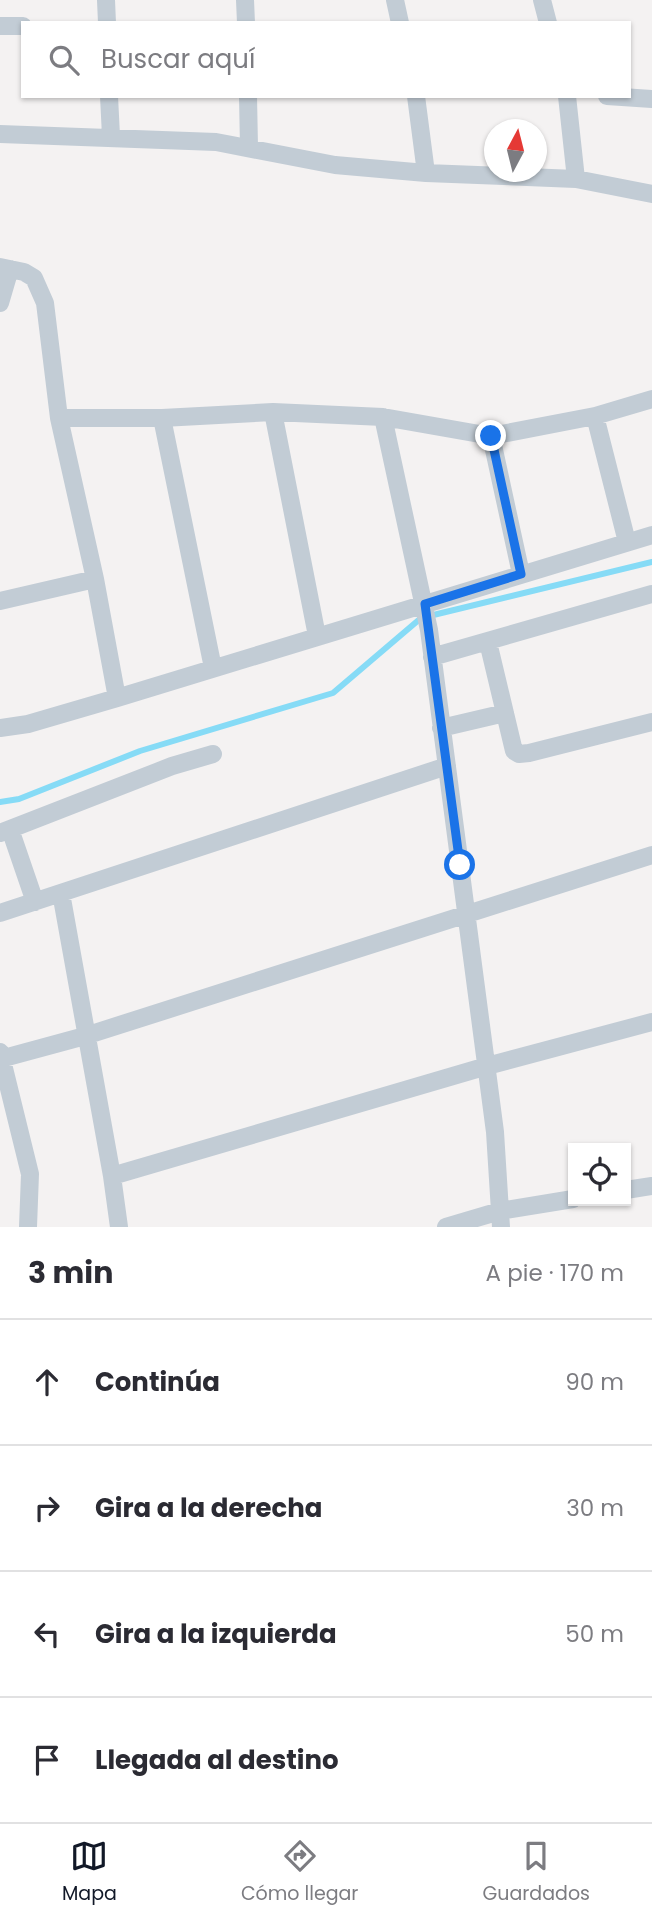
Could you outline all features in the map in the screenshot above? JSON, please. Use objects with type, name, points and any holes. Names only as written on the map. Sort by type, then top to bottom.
[{"type":"street","points":[[106,0],[107,21]]},
{"type":"street","points":[[245,0],[246,21]]},
{"type":"street","points":[[395,0],[400,21]]},
{"type":"street","points":[[542,0],[547,21]]},
{"type":"street","points":[[0,26],[21,26]]},
{"type":"street","points":[[110,98],[111,136]]},
{"type":"street","points":[[248,98],[249,147]]},
{"type":"street","points":[[416,98],[426,173]]},
{"type":"street","points":[[567,98],[576,179]]},
{"type":"street","points":[[631,98],[652,99]]},
{"type":"street","points":[[0,134],[46,137],[111,136],[216,142],[335,165],[426,173],[576,179],[652,194]]},
{"type":"street","points":[[0,303],[5,268],[24,272],[34,278],[45,303],[59,418],[95,579],[117,698]]},
{"type":"street","points":[[59,418],[162,418],[273,412],[383,417],[491,436],[595,416],[652,399]]},
{"type":"street","points":[[273,412],[317,636]]},
{"type":"street","points":[[595,416],[627,542]]},
{"type":"street","points":[[383,417],[425,606],[487,1066],[501,1219]]},
{"type":"street","points":[[162,418],[213,668]]},
{"type":"street","points":[[491,436],[521,574]]},
{"type":"street","points":[[0,728],[28,724],[117,698],[652,535]]},
{"type":"street","points":[[0,601],[95,579]]},
{"type":"street","points":[[432,657],[652,594]]},
{"type":"street","points":[[488,642],[514,751],[519,754],[652,722]]},
{"type":"street","points":[[441,728],[505,713]]},
{"type":"street","points":[[35,902],[5,831],[173,766],[213,754]]},
{"type":"street","points":[[0,913],[447,766]]},
{"type":"street","points":[[28,1227],[30,1174],[0,1056],[85,1035],[652,855]]},
{"type":"street","points":[[61,893],[119,1227]]},
{"type":"street","points":[[112,1177],[487,1066],[652,1022]]},
{"type":"street","points":[[631,1189],[652,1186]]},
{"type":"street","points":[[446,1227],[501,1219],[568,1200]]},
{"type":"waterway","points":[[0,802],[19,799],[140,751],[333,693],[421,618],[652,562]]},
{"type":"route","points":[[460,865],[425,604],[521,574],[491,436]]}]
